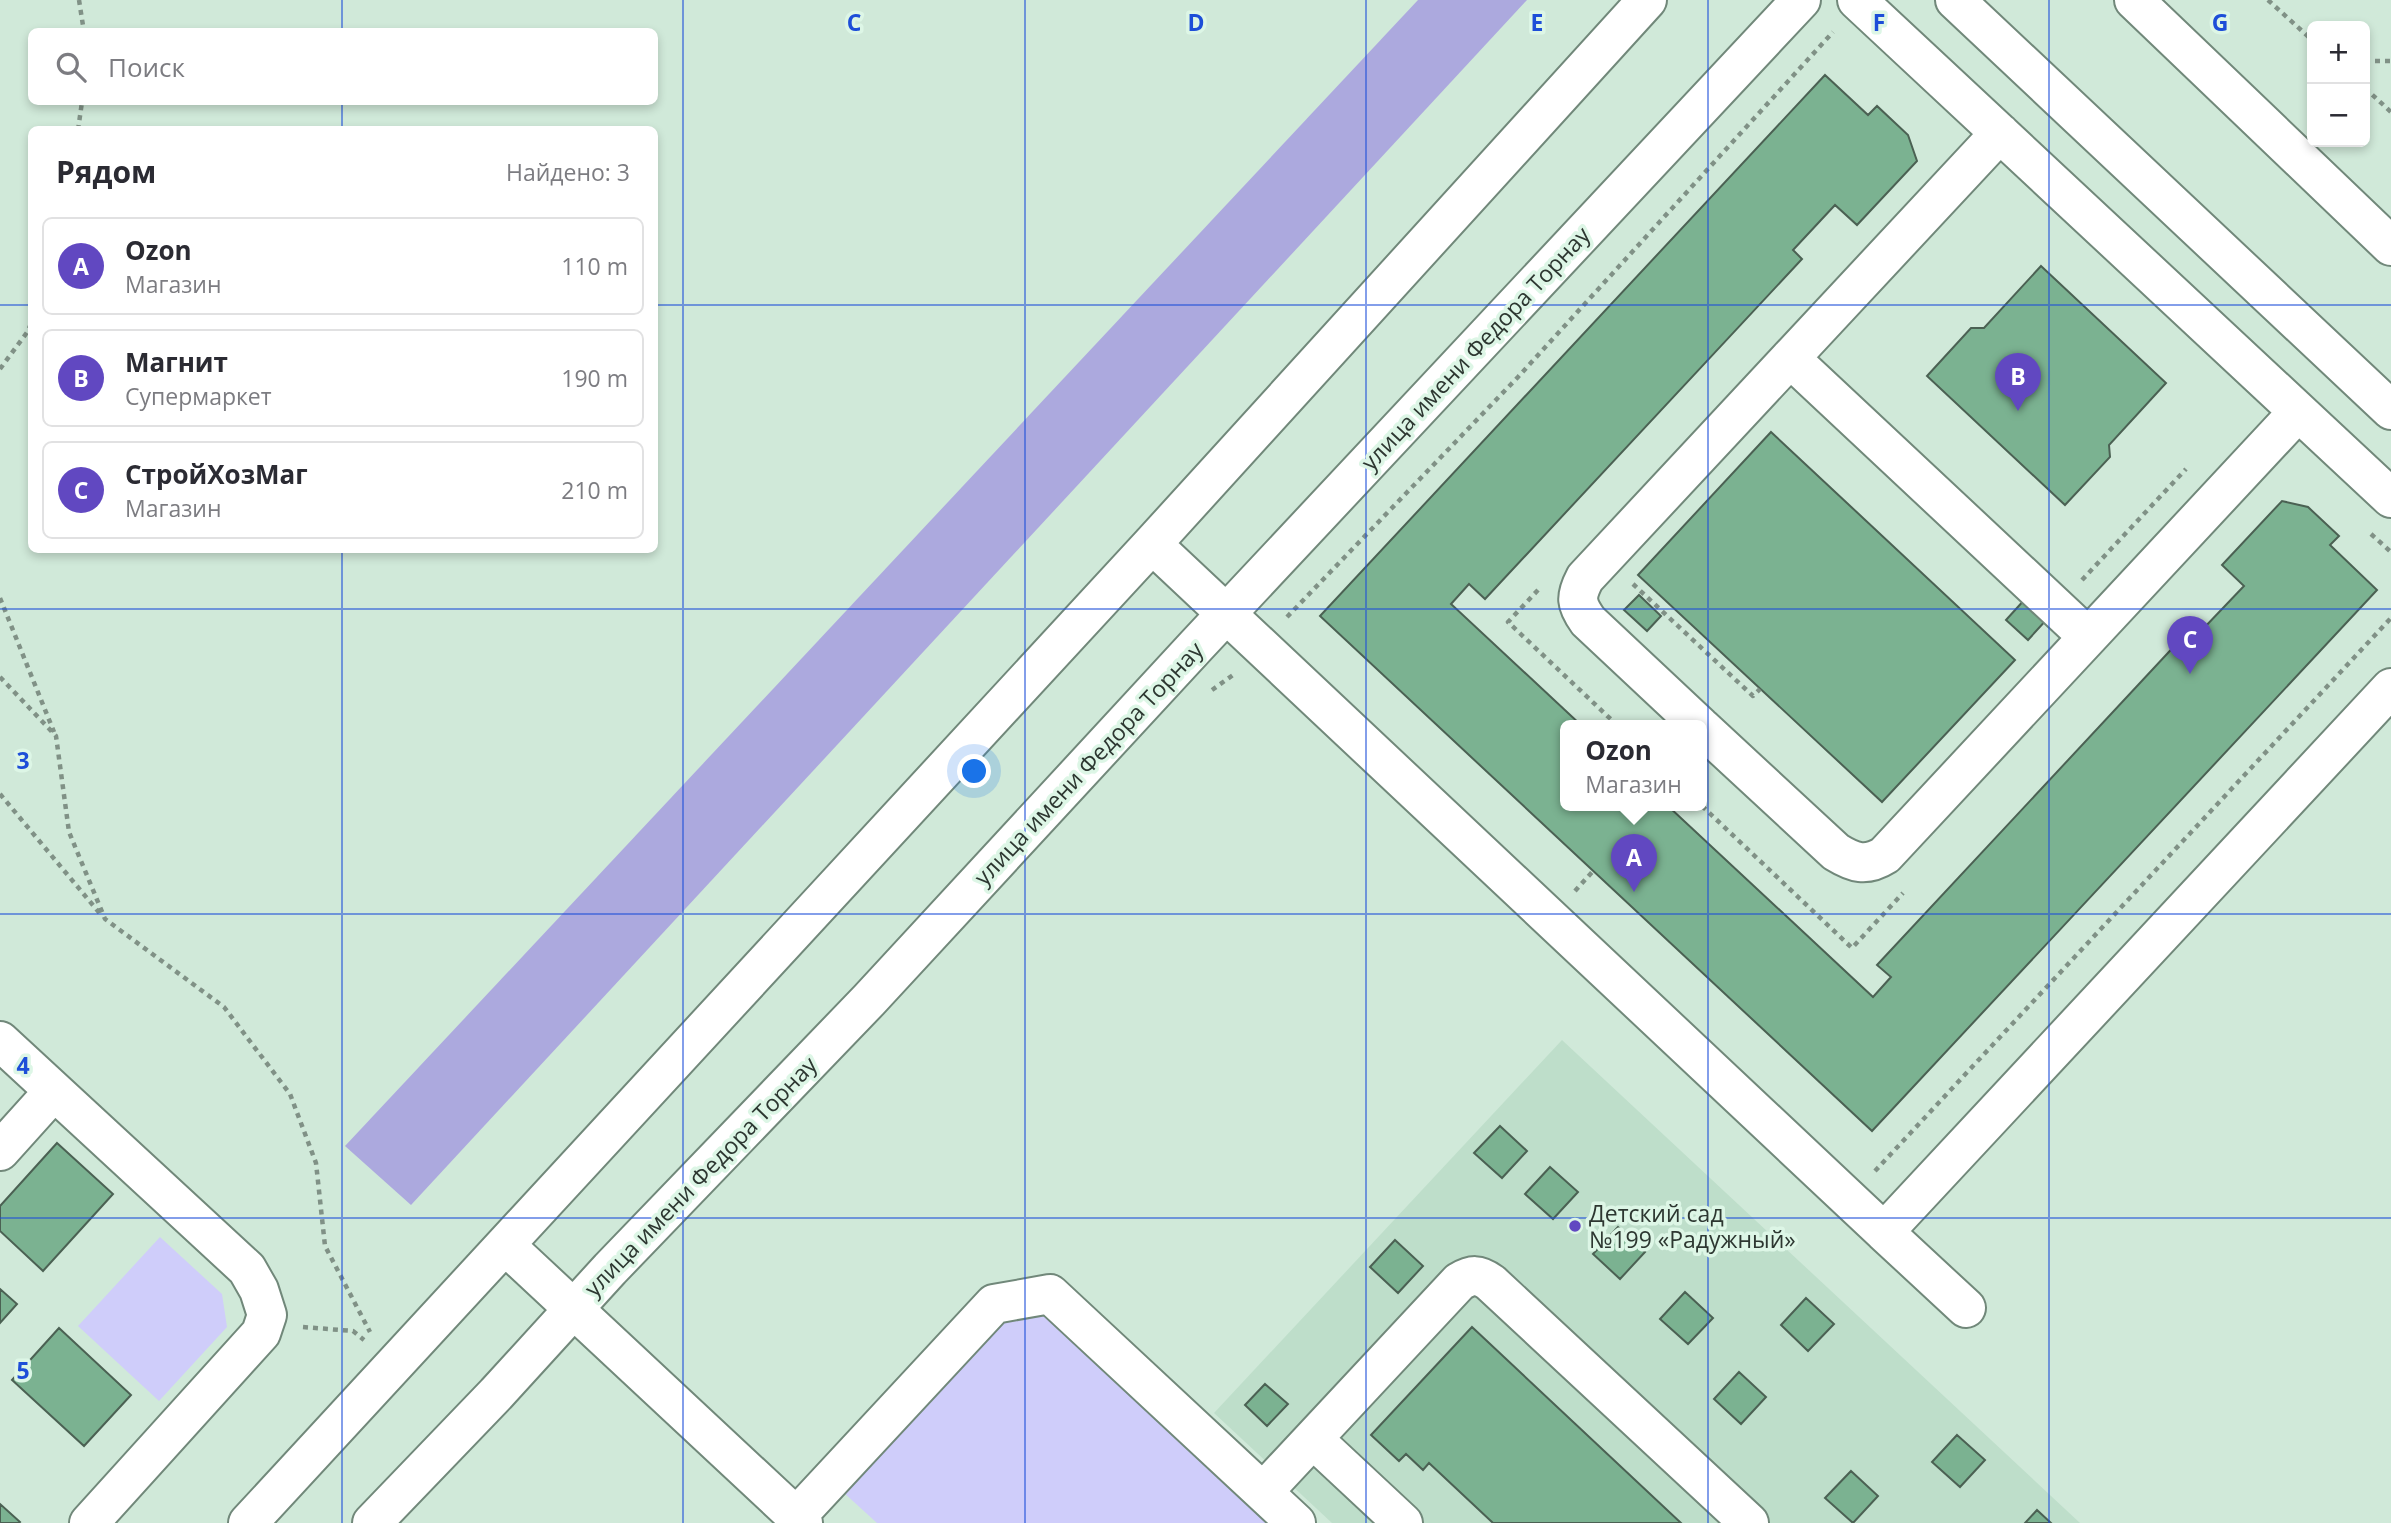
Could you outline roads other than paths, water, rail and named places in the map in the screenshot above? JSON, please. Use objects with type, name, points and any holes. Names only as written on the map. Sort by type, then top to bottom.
[{"type":"street","points":[[248,1523],[382,1351],[505,1245],[1152,544],[1647,0]]},
{"type":"street","name":"улица имени Федора Торнау","points":[[372,1523],[869,1000],[1226,613],[1801,0]]},
{"type":"street","points":[[1955,0],[2391,410]]},
{"type":"street","points":[[2134,0],[2391,246]]},
{"type":"street","points":[[1868,9],[2391,498]]},
{"type":"street","points":[[1694,720],[1588,621],[1578,607],[1579,590],[1585,578],[2000,134]]},
{"type":"street","points":[[1790,358],[2088,636]]},
{"type":"street","points":[[1707,733],[1836,852],[1854,863],[1872,863],[1885,855],[2298,412]]},
{"type":"street","points":[[1152,544],[1966,1308]]},
{"type":"street","points":[[1884,1231],[2391,688]]},
{"type":"street","points":[[0,1041],[247,1269],[259,1290],[267,1315],[262,1329],[89,1523]]},
{"type":"street","points":[[0,1151],[54,1091]]},
{"type":"street","points":[[505,1245],[799,1520],[994,1304],[1050,1294],[1296,1523]]},
{"type":"street","points":[[1263,1492],[1459,1282],[1469,1275],[1482,1276],[1749,1523]]},
{"type":"street","points":[[1313,1439],[1403,1523]]},
{"type":"place","name":"Магнит","points":[[2018,411]]},
{"type":"place","name":"СтройХозМаг","points":[[2190,674]]},
{"type":"place","name":"Ozon","points":[[1634,892]]},
{"type":"place","name":"Детский сад №199 «Радужный»","points":[[1575,1226]]}]
